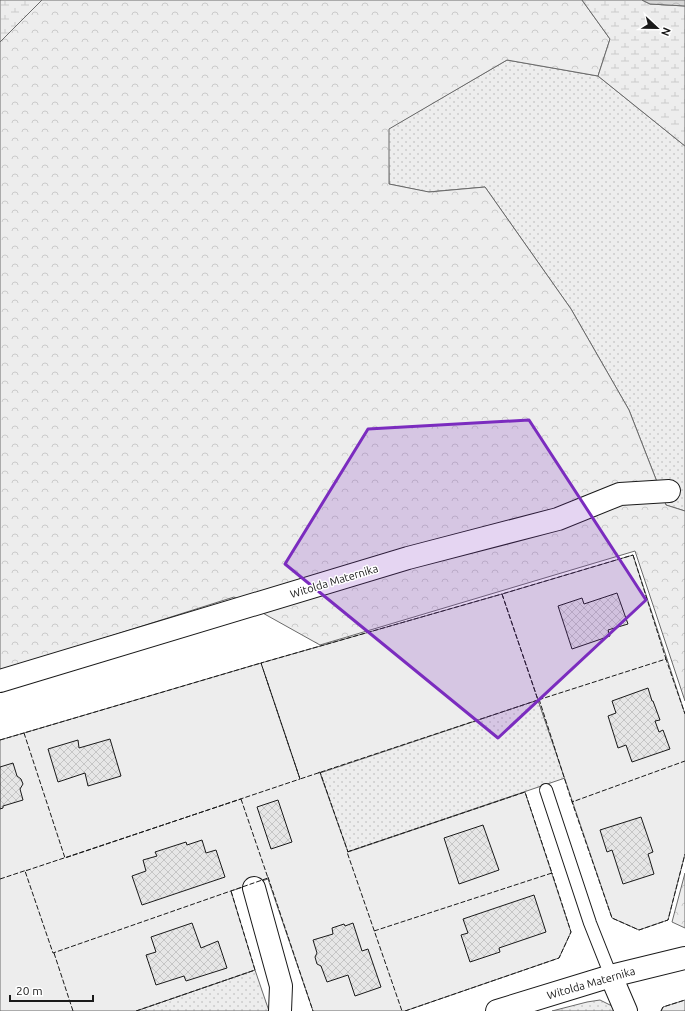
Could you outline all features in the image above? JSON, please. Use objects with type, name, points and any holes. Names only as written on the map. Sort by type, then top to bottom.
[{"type":"street","name":"Witolda Maternika","points":[[0,681],[401,561],[558,519],[620,494],[669,491]]},
{"type":"street","points":[[254,888],[281,986],[280,1011]]},
{"type":"street","name":"Witolda Maternika","points":[[497,1011],[611,976],[685,958]]},
{"type":"street","points":[[611,976],[626,1011]]},
{"type":"lane","points":[[546,790],[590,923],[611,976]]},
{"type":"highlighted area","points":[[529,420],[646,600],[498,738],[285,564],[368,429]]},
{"type":"green space","points":[[0,0],[42,0],[0,42]]},
{"type":"green space","points":[[42,0],[582,0],[610,39],[598,76],[507,60],[389,129],[389,184],[429,192],[485,187],[571,309],[629,410],[666,505],[685,511],[685,701],[635,551],[320,645],[234,597],[0,671],[0,42]]},
{"type":"green space","points":[[582,0],[642,0],[650,4],[685,6],[685,146],[598,76],[610,39]]},
{"type":"green space","points":[[507,60],[598,76],[685,146],[685,511],[666,505],[629,410],[571,309],[485,187],[428,192],[389,184],[388,129]]},
{"type":"green space","points":[[538,700],[565,778],[347,852],[320,772]]},
{"type":"green space","points":[[685,873],[685,928],[672,922]]},
{"type":"green space","points":[[255,970],[269,1011],[136,1011]]},
{"type":"green space","points":[[600,1000],[612,1006],[615,1011],[552,1011],[587,1002]]},
{"type":"shaded area","points":[[633,555],[685,714],[685,854],[668,920],[639,930],[612,918],[538,700],[320,773],[348,852],[525,792],[571,932],[559,958],[405,1011],[313,1011],[268,879],[231,891],[255,970],[136,1011],[0,1011],[0,740]]},
{"type":"shaded area","points":[[685,1000],[685,1011],[661,1011],[663,1007]]},
{"type":"water","points":[[642,0],[685,0],[685,6],[650,4]]},
{"type":"building","points":[[617,593],[628,624],[608,630],[610,636],[572,649],[558,606],[582,598],[584,604]]},
{"type":"building","points":[[648,688],[660,720],[655,721],[659,732],[663,730],[670,749],[632,762],[626,745],[618,748],[608,716],[616,713],[612,701]]},
{"type":"building","points":[[110,739],[121,776],[88,786],[85,773],[58,782],[48,749],[78,740],[79,748]]},
{"type":"building","points":[[13,763],[17,776],[21,779],[23,784],[20,789],[23,800],[3,806],[3,808],[0,809],[0,767]]},
{"type":"building","points":[[278,800],[292,842],[271,849],[257,807]]},
{"type":"building","points":[[641,817],[653,852],[648,854],[654,874],[623,884],[612,850],[607,852],[600,830]]},
{"type":"building","points":[[483,825],[499,870],[459,884],[444,838]]},
{"type":"building","points":[[202,840],[206,853],[216,850],[225,877],[142,905],[132,876],[146,871],[143,860],[157,856],[155,852],[186,842],[187,845]]},
{"type":"building","points":[[534,895],[546,932],[499,948],[500,952],[470,962],[461,935],[468,933],[463,919]]},
{"type":"building","points":[[192,923],[201,948],[218,941],[227,968],[186,981],[184,976],[156,985],[146,955],[156,952],[151,937]]},
{"type":"building","points":[[353,923],[362,951],[368,949],[381,987],[355,996],[348,975],[327,982],[321,966],[317,964],[315,957],[317,953],[313,940],[333,934],[332,928]]},
{"type":"fence","points":[[633,555],[666,659],[538,700],[502,594],[633,555]]},
{"type":"fence","points":[[502,594],[538,700],[300,779],[261,663],[502,594]]},
{"type":"fence","points":[[665,659],[685,714]]},
{"type":"fence","points":[[261,663],[300,779],[65,858],[24,733],[261,663]]},
{"type":"fence","points":[[539,699],[572,802],[685,761]]},
{"type":"fence","points":[[0,740],[24,733]]},
{"type":"fence","points":[[318,773],[320,772],[348,852]]},
{"type":"fence","points":[[374,931],[552,873],[525,792],[347,852],[402,1011]]},
{"type":"fence","points":[[241,799],[268,878],[53,953],[25,871],[241,799]]},
{"type":"fence","points":[[574,801],[572,802],[612,918],[639,930],[668,920],[685,854]]},
{"type":"fence","points":[[0,879],[27,870]]},
{"type":"fence","points":[[405,1011],[559,958],[571,932],[551,873]]},
{"type":"fence","points":[[268,877],[313,1011]]},
{"type":"fence","points":[[136,1011],[255,970],[231,891],[230,892]]},
{"type":"fence","points":[[54,953],[73,1011]]},
{"type":"fence","points":[[661,1011],[663,1007],[685,1000]]}]
